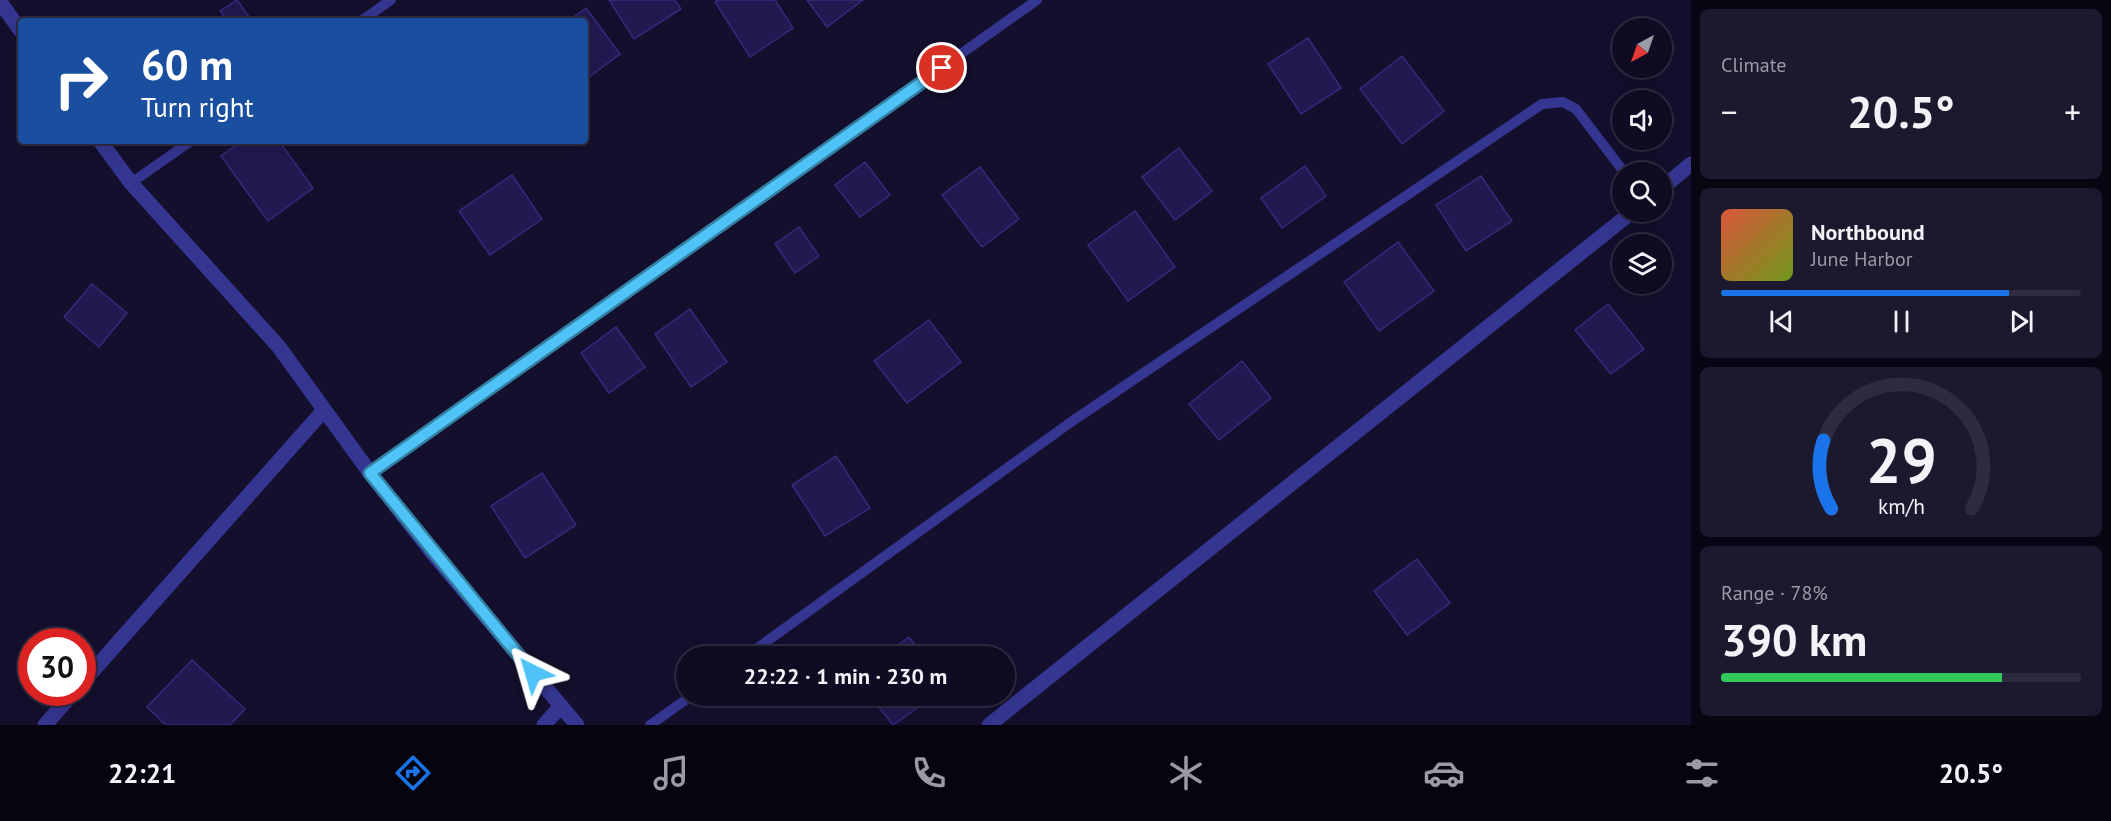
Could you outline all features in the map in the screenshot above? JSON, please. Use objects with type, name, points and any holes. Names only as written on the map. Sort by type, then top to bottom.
[{"type":"street","points":[[0,2],[18,27]]},
{"type":"street","points":[[102,144],[131,183],[279,347],[370,473],[434,555],[577,725]]},
{"type":"street","points":[[1672,180],[1691,164]]},
{"type":"street","points":[[989,725],[1619,222]]},
{"type":"street","points":[[96,666],[324,410]]},
{"type":"street","points":[[45,725],[62,706]]},
{"type":"street","points":[[544,725],[561,706]]},
{"type":"lane","points":[[365,18],[391,0]]},
{"type":"lane","points":[[370,473],[1037,0]]},
{"type":"lane","points":[[760,646],[1071,422],[1542,104],[1563,102],[1576,109],[1616,162]]},
{"type":"lane","points":[[131,183],[187,144]]},
{"type":"lane","points":[[650,725],[677,706]]},
{"type":"building","points":[[237,0],[250,18],[225,18],[220,11]]},
{"type":"building","points":[[609,0],[675,0],[681,9],[634,39]]},
{"type":"building","points":[[718,0],[775,0],[793,28],[750,57],[715,2]]},
{"type":"building","points":[[807,0],[863,0],[827,27]]},
{"type":"building","points":[[586,8],[620,54],[588,78],[588,18],[572,18]]},
{"type":"building","points":[[1308,38],[1341,88],[1301,114],[1268,64]]},
{"type":"building","points":[[1402,56],[1444,111],[1402,144],[1360,89]]},
{"type":"building","points":[[238,144],[281,144],[313,188],[268,221],[221,156]]},
{"type":"building","points":[[1179,148],[1212,191],[1175,220],[1142,177]]},
{"type":"building","points":[[865,162],[890,195],[860,217],[835,185]]},
{"type":"building","points":[[1305,166],[1326,196],[1282,228],[1261,198]]},
{"type":"building","points":[[980,167],[1019,219],[982,247],[942,195]]},
{"type":"building","points":[[512,175],[542,219],[490,255],[459,211]]},
{"type":"building","points":[[1481,176],[1512,221],[1466,251],[1436,205]]},
{"type":"building","points":[[1135,211],[1175,267],[1128,301],[1088,245]]},
{"type":"building","points":[[799,227],[819,256],[795,273],[775,244]]},
{"type":"building","points":[[1398,242],[1434,291],[1379,331],[1344,282]]},
{"type":"building","points":[[92,284],[127,313],[99,347],[64,317]]},
{"type":"building","points":[[1608,304],[1644,349],[1611,374],[1575,330]]},
{"type":"building","points":[[690,309],[727,362],[691,387],[655,334]]},
{"type":"building","points":[[929,320],[961,362],[907,403],[874,361]]},
{"type":"building","points":[[616,327],[645,367],[609,393],[581,353]]},
{"type":"building","points":[[1242,361],[1271,398],[1219,440],[1189,404]]},
{"type":"building","points":[[836,456],[870,508],[825,536],[792,485]]},
{"type":"building","points":[[542,473],[576,525],[525,558],[491,506]]},
{"type":"building","points":[[1417,559],[1450,603],[1407,635],[1374,591]]},
{"type":"building","points":[[909,637],[916,646],[896,646]]},
{"type":"building","points":[[192,660],[245,709],[230,725],[166,725],[147,707]]},
{"type":"building","points":[[878,706],[920,706],[893,725]]},
{"type":"route","points":[[533,673],[434,555],[370,473],[942,68]]}]
